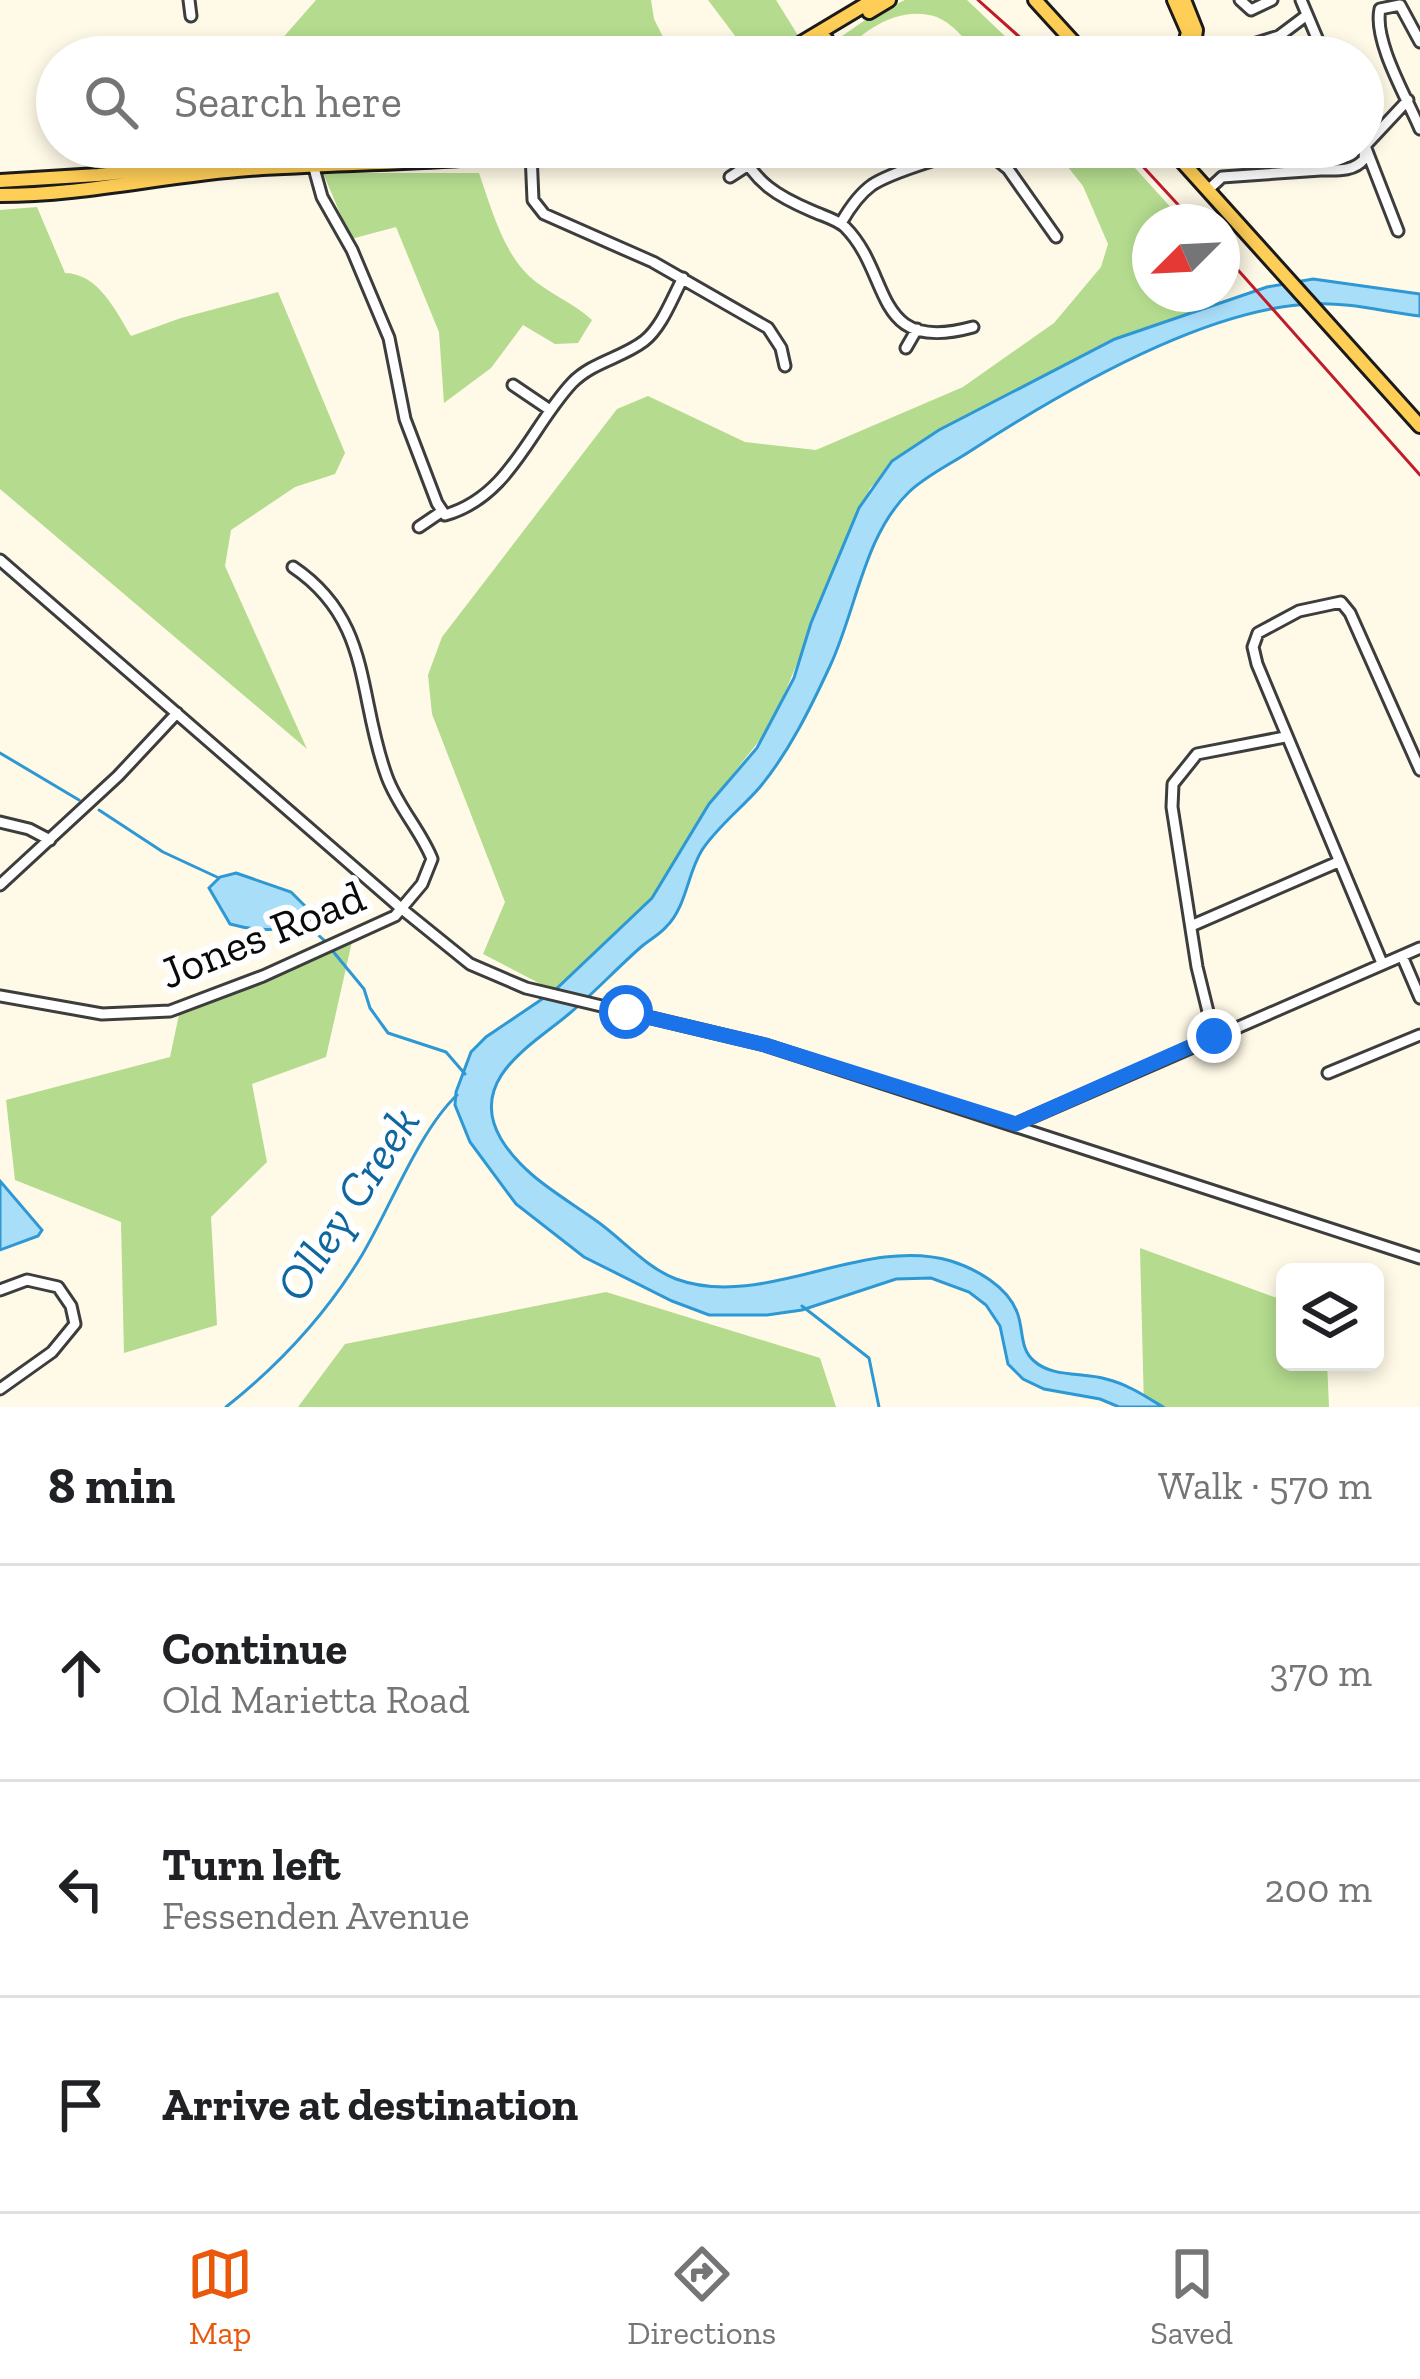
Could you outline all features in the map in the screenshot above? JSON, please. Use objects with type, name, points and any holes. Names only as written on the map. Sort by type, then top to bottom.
[{"type":"main road","points":[[813,36],[873,0]]},
{"type":"main road","points":[[830,36],[889,0]]},
{"type":"main road","points":[[1035,0],[1068,36]]},
{"type":"main road","points":[[1174,0],[1188,36]]},
{"type":"main road","points":[[1184,0],[1194,36]]},
{"type":"main road","points":[[0,181],[157,168]]},
{"type":"main road","points":[[0,195],[282,168]]},
{"type":"main road","points":[[1188,168],[1420,426]]},
{"type":"street","points":[[189,0],[191,16]]},
{"type":"street","points":[[1240,0],[1250,10],[1272,0]]},
{"type":"street","points":[[1301,0],[1316,36]]},
{"type":"street","points":[[1381,36],[1380,9],[1400,5],[1420,42]]},
{"type":"street","points":[[1279,36],[1307,14]]},
{"type":"street","points":[[1384,45],[1420,130]]},
{"type":"street","points":[[1384,124],[1408,100]]},
{"type":"street","points":[[314,168],[322,197],[352,250],[389,338],[405,419],[441,512]]},
{"type":"street","points":[[532,168],[533,200],[544,214],[682,278],[768,328],[781,348],[785,366]]},
{"type":"street","points":[[730,177],[744,168]]},
{"type":"street","points":[[749,168],[769,191],[841,223],[866,259],[889,308],[917,328],[944,333],[973,327]]},
{"type":"street","points":[[841,223],[853,203],[876,182],[915,168]]},
{"type":"street","points":[[1006,168],[1056,237]]},
{"type":"street","points":[[1208,190],[1222,177],[1354,168]]},
{"type":"street","points":[[1373,168],[1398,231]]},
{"type":"street","points":[[419,526],[441,512],[451,514],[494,487],[511,470],[550,410],[586,371],[644,341],[682,278]]},
{"type":"street","points":[[906,348],[917,328]]},
{"type":"street","points":[[513,385],[550,410]]},
{"type":"street","points":[[0,560],[470,964],[526,988],[765,1045],[1420,1258]]},
{"type":"street","points":[[293,567],[320,588],[347,626],[360,660],[386,775],[404,815],[430,854],[431,868],[402,909]]},
{"type":"street","points":[[1382,963],[1285,737],[1257,664],[1254,638],[1299,611],[1341,602],[1420,770]]},
{"type":"street","points":[[0,885],[177,713]]},
{"type":"street","points":[[1214,1036],[1203,1002],[1172,807],[1178,774],[1197,754],[1285,737]]},
{"type":"street","points":[[0,822],[50,840]]},
{"type":"street","points":[[1191,926],[1338,862]]},
{"type":"street","name":"Jones Road","points":[[0,996],[102,1014],[170,1011],[363,933],[402,909]]},
{"type":"street","points":[[1016,1124],[1420,948]]},
{"type":"street","points":[[1402,956],[1420,998]]},
{"type":"street","points":[[1328,1073],[1420,1035]]},
{"type":"street","points":[[0,1290],[27,1280],[58,1287],[71,1306],[75,1324],[52,1352],[0,1389]]},
{"type":"green space","points":[[316,0],[651,0],[662,36],[284,36]]},
{"type":"green space","points":[[708,0],[776,0],[798,36],[735,36]]},
{"type":"green space","points":[[905,0],[967,0],[1005,36],[962,36],[944,21],[916,14],[890,19],[861,36],[842,36]]},
{"type":"green space","points":[[1069,168],[1135,168],[1168,204],[1132,204],[1132,312],[1191,312],[1115,339],[913,447],[870,488],[771,726],[709,804],[652,897],[554,991],[483,954],[505,902],[432,714],[428,675],[442,637],[617,409],[648,396],[745,442],[816,450],[963,387],[1054,323],[1101,267],[1108,244],[1083,186]]},
{"type":"green space","points":[[323,173],[479,173],[498,228],[520,266],[592,320],[578,343],[555,344],[523,325],[491,368],[444,403],[439,332],[396,227],[351,239]]},
{"type":"green space","points":[[37,207],[65,273],[97,287],[131,336],[278,292],[345,453],[335,474],[295,487],[231,530],[225,566],[307,749],[0,489],[0,210]]},
{"type":"green space","points":[[353,937],[326,1057],[252,1084],[267,1162],[211,1217],[217,1325],[124,1353],[121,1222],[15,1180],[6,1100],[170,1057],[180,1010]]},
{"type":"green space","points":[[1140,1248],[1276,1298],[1276,1371],[1327,1371],[1329,1407],[1144,1407]]},
{"type":"green space","points":[[606,1292],[820,1358],[836,1407],[298,1407],[345,1344]]},
{"type":"water","points":[[1313,279],[1420,294],[1420,316],[1314,304],[1228,320],[1182,336],[1091,380],[909,492],[871,551],[839,644],[799,729],[760,787],[702,850],[673,919],[523,1051],[498,1081],[492,1098],[492,1118],[501,1139],[521,1164],[665,1274],[709,1286],[744,1286],[883,1257],[951,1261],[980,1274],[1006,1294],[1034,1361],[1059,1372],[1114,1381],[1163,1407],[1119,1407],[1044,1389],[1023,1379],[1008,1364],[1000,1326],[986,1305],[969,1292],[931,1278],[896,1279],[802,1310],[709,1315],[584,1257],[516,1204],[470,1142],[455,1105],[471,1052],[554,991],[652,898],[709,804],[757,748],[794,678],[811,623],[859,508],[892,461],[939,430],[1115,339],[1194,312],[1240,312],[1240,296]]},
{"type":"water","points":[[236,873],[291,892],[310,911],[309,922],[270,930],[230,924],[209,888],[220,877]]},
{"type":"water","points":[[0,1181],[42,1230],[38,1236],[0,1250]]},
{"type":"waterway","points":[[0,753],[79,800]]},
{"type":"waterway","points":[[99,810],[163,852],[219,878]]},
{"type":"waterway","points":[[305,923],[326,942]]},
{"type":"waterway","points":[[331,949],[364,989],[370,1008],[388,1033],[446,1052],[465,1074]]},
{"type":"waterway","name":"Olley Creek","points":[[226,1407],[318,1318],[362,1255],[430,1129],[457,1095]]},
{"type":"waterway","points":[[802,1306],[869,1358],[879,1407]]},
{"type":"railway","points":[[978,0],[1018,36]]},
{"type":"railway","points":[[1144,168],[1177,204]]},
{"type":"railway","points":[[1240,272],[1420,475]]},
{"type":"route","points":[[626,1012],[765,1045],[1016,1124],[1214,1036]]}]
